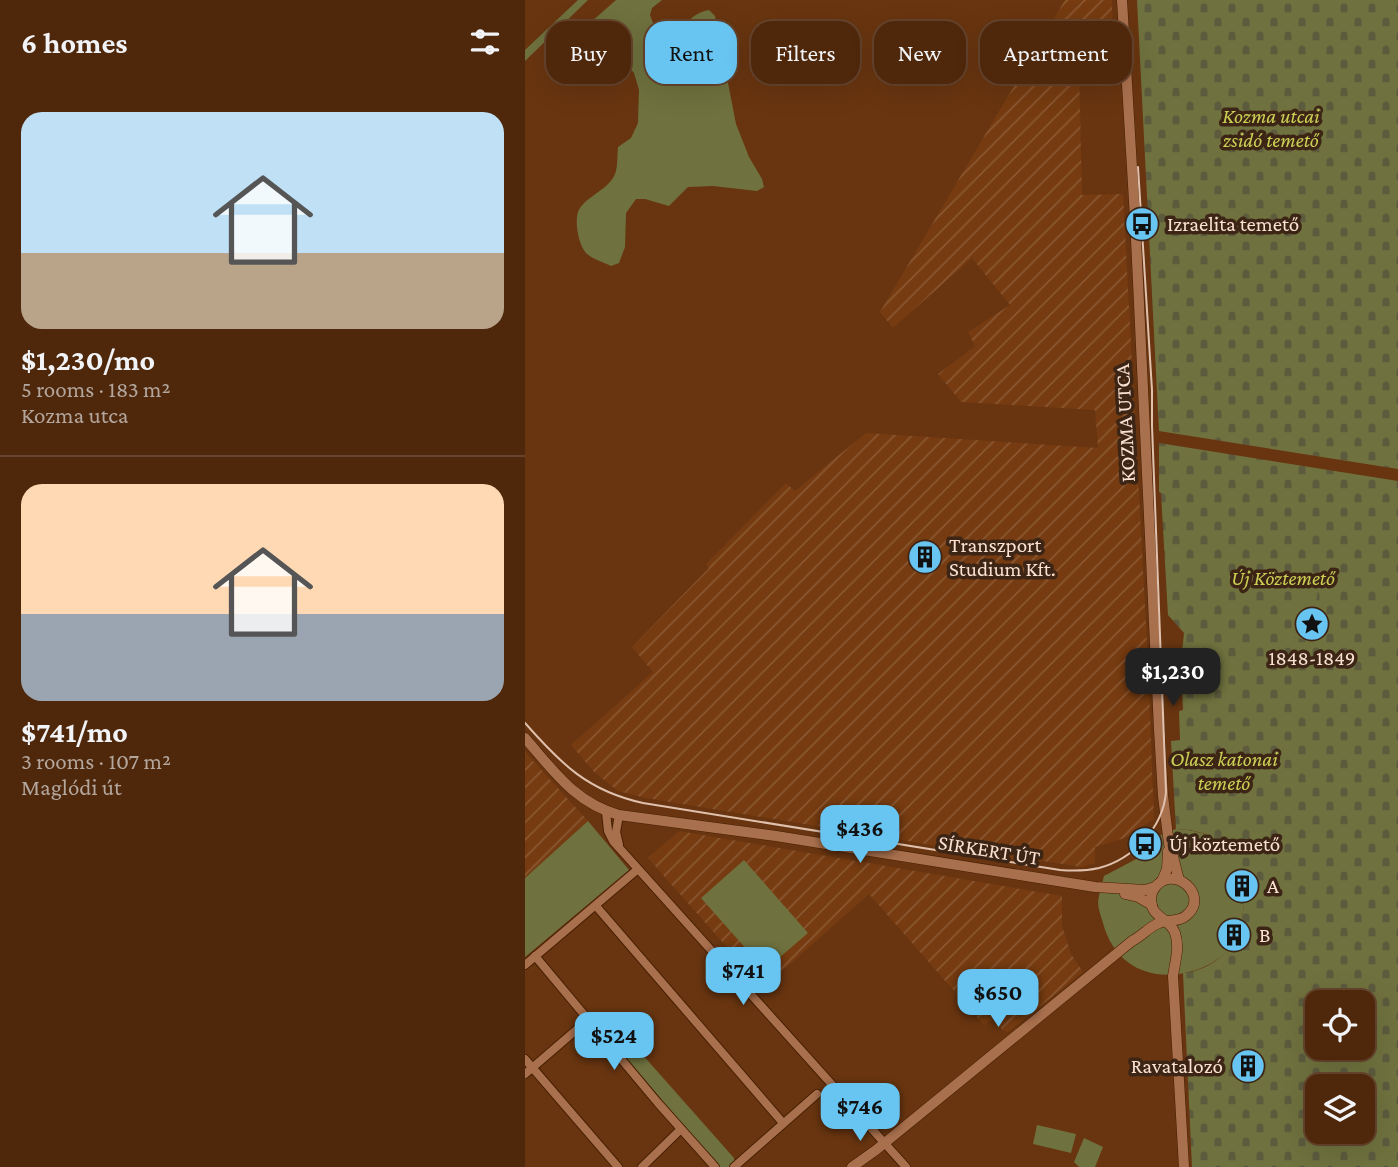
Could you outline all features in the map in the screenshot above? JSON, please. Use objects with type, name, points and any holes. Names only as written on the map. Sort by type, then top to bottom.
[{"type":"street","name":"KOZMA UTCA","points":[[1122,0],[1159,729],[1163,796],[1170,845],[1167,869],[1151,895],[1158,917],[1167,920],[1177,940],[1173,976],[1184,1167]]},
{"type":"street","name":"SÍRKERT ÚT","points":[[525,738],[576,794],[592,805],[619,816],[776,836],[1104,888],[1138,897],[1152,905]]},
{"type":"street","points":[[606,812],[610,836],[622,851],[906,1167]]},
{"type":"street","points":[[619,816],[616,837],[622,851]]},
{"type":"street","name":"KOZMA UTCA","points":[[1170,845],[1179,879],[1190,888],[1194,898],[1192,909],[1184,918],[1182,956],[1174,980]]},
{"type":"street","points":[[525,965],[638,869]]},
{"type":"street","points":[[1159,884],[1173,878],[1179,879]]},
{"type":"street","name":"SÍRKERT ÚT","points":[[1104,888],[1145,890],[1159,884]]},
{"type":"street","points":[[852,1167],[1132,941],[1149,918],[1152,905]]},
{"type":"street","points":[[596,906],[783,1123]]},
{"type":"street","points":[[1132,941],[1154,925],[1184,918]]},
{"type":"street","points":[[535,957],[715,1167]]},
{"type":"street","points":[[529,1071],[589,1019]]},
{"type":"street","points":[[525,1059],[529,1071],[618,1167]]},
{"type":"street","points":[[734,1167],[817,1094]]},
{"type":"street","points":[[642,1167],[681,1129]]},
{"type":"shaded area","points":[[1065,0],[1112,0],[1112,21],[1053,21]]},
{"type":"shaded area","points":[[1015,84],[1079,84],[1082,195],[1123,194],[1154,819],[1125,838],[1095,847],[1095,863],[1081,867],[1024,858],[1023,860],[646,798],[618,791],[594,772],[571,745],[653,672],[632,647],[709,568],[706,564],[786,483],[795,491],[866,433],[1098,448],[1095,410],[961,402],[938,374],[975,346],[968,332],[1010,305],[972,258],[893,328],[880,312]]},
{"type":"shaded area","points":[[525,752],[588,821],[525,878]]},
{"type":"shaded area","points":[[679,831],[1062,896],[1062,926],[1071,954],[1083,972],[1008,1032],[1003,1031],[994,1018],[984,1025],[869,894],[763,988],[648,858]]},
{"type":"green space","points":[[578,0],[588,0],[566,21],[556,21]]},
{"type":"green space","points":[[616,0],[662,0],[652,8],[650,15],[652,21],[645,21],[645,84],[728,84],[736,124],[764,187],[757,191],[713,186],[688,187],[669,206],[636,199],[626,213],[625,247],[619,263],[611,266],[584,250],[579,238],[577,218],[584,203],[608,184],[615,174],[618,147],[631,138],[638,123],[639,90],[631,69],[631,21],[592,21]]},
{"type":"green space","name":"Kozma utcai zsidó temető","points":[[1137,0],[1398,0],[1398,469],[1159,431]]},
{"type":"green space","points":[[709,10],[716,21],[688,21]]},
{"type":"green space","points":[[546,30],[546,41],[525,61],[525,50]]},
{"type":"green space","name":"Új Köztemető","points":[[1159,443],[1398,481],[1398,1167],[1192,1167],[1183,973],[1212,963],[1219,959],[1231,941],[1239,942],[1247,880],[1240,879],[1239,871],[1225,847],[1204,834],[1176,829],[1171,741],[1180,740],[1179,711],[1183,710],[1182,688],[1179,682],[1184,633],[1168,615]]},
{"type":"green space","points":[[1318,589],[1310,640],[1291,637],[1298,592]]},
{"type":"green space","points":[[588,821],[629,870],[525,957],[525,878]]},
{"type":"green space","points":[[1176,829],[1198,832],[1217,841],[1228,850],[1247,880],[1239,942],[1231,942],[1220,957],[1193,971],[1161,974],[1131,965],[1119,954],[1110,941],[1098,902],[1104,876],[1142,856],[1162,834]]},
{"type":"green space","points":[[744,860],[808,933],[765,970],[701,898]]},
{"type":"green space","points":[[600,1012],[610,1018],[734,1158],[729,1167],[720,1167],[601,1030],[592,1018]]},
{"type":"green space","points":[[1037,1125],[1076,1134],[1071,1153],[1033,1144]]},
{"type":"green space","points":[[1084,1138],[1103,1147],[1095,1167],[1079,1167],[1074,1162]]},
{"type":"tram line","points":[[525,723],[577,774],[606,791],[643,803],[1060,870],[1099,868],[1112,864],[1144,840],[1159,818],[1166,792],[1152,390],[1138,167]]},
{"type":"place","name":"Izraelita temető","points":[[1142,224]]},
{"type":"place","name":"Transzport Studium Kft.","points":[[925,557]]},
{"type":"place","name":"1848-1849","points":[[1312,624]]},
{"type":"place","name":"Új köztemető","points":[[1145,844]]},
{"type":"place","name":"A","points":[[1242,886]]},
{"type":"place","name":"B","points":[[1234,935]]},
{"type":"place","name":"Ravatalozó","points":[[1248,1066]]},
{"type":"park label","name":"Olasz katonai temető","points":[[1224,771]]}]
